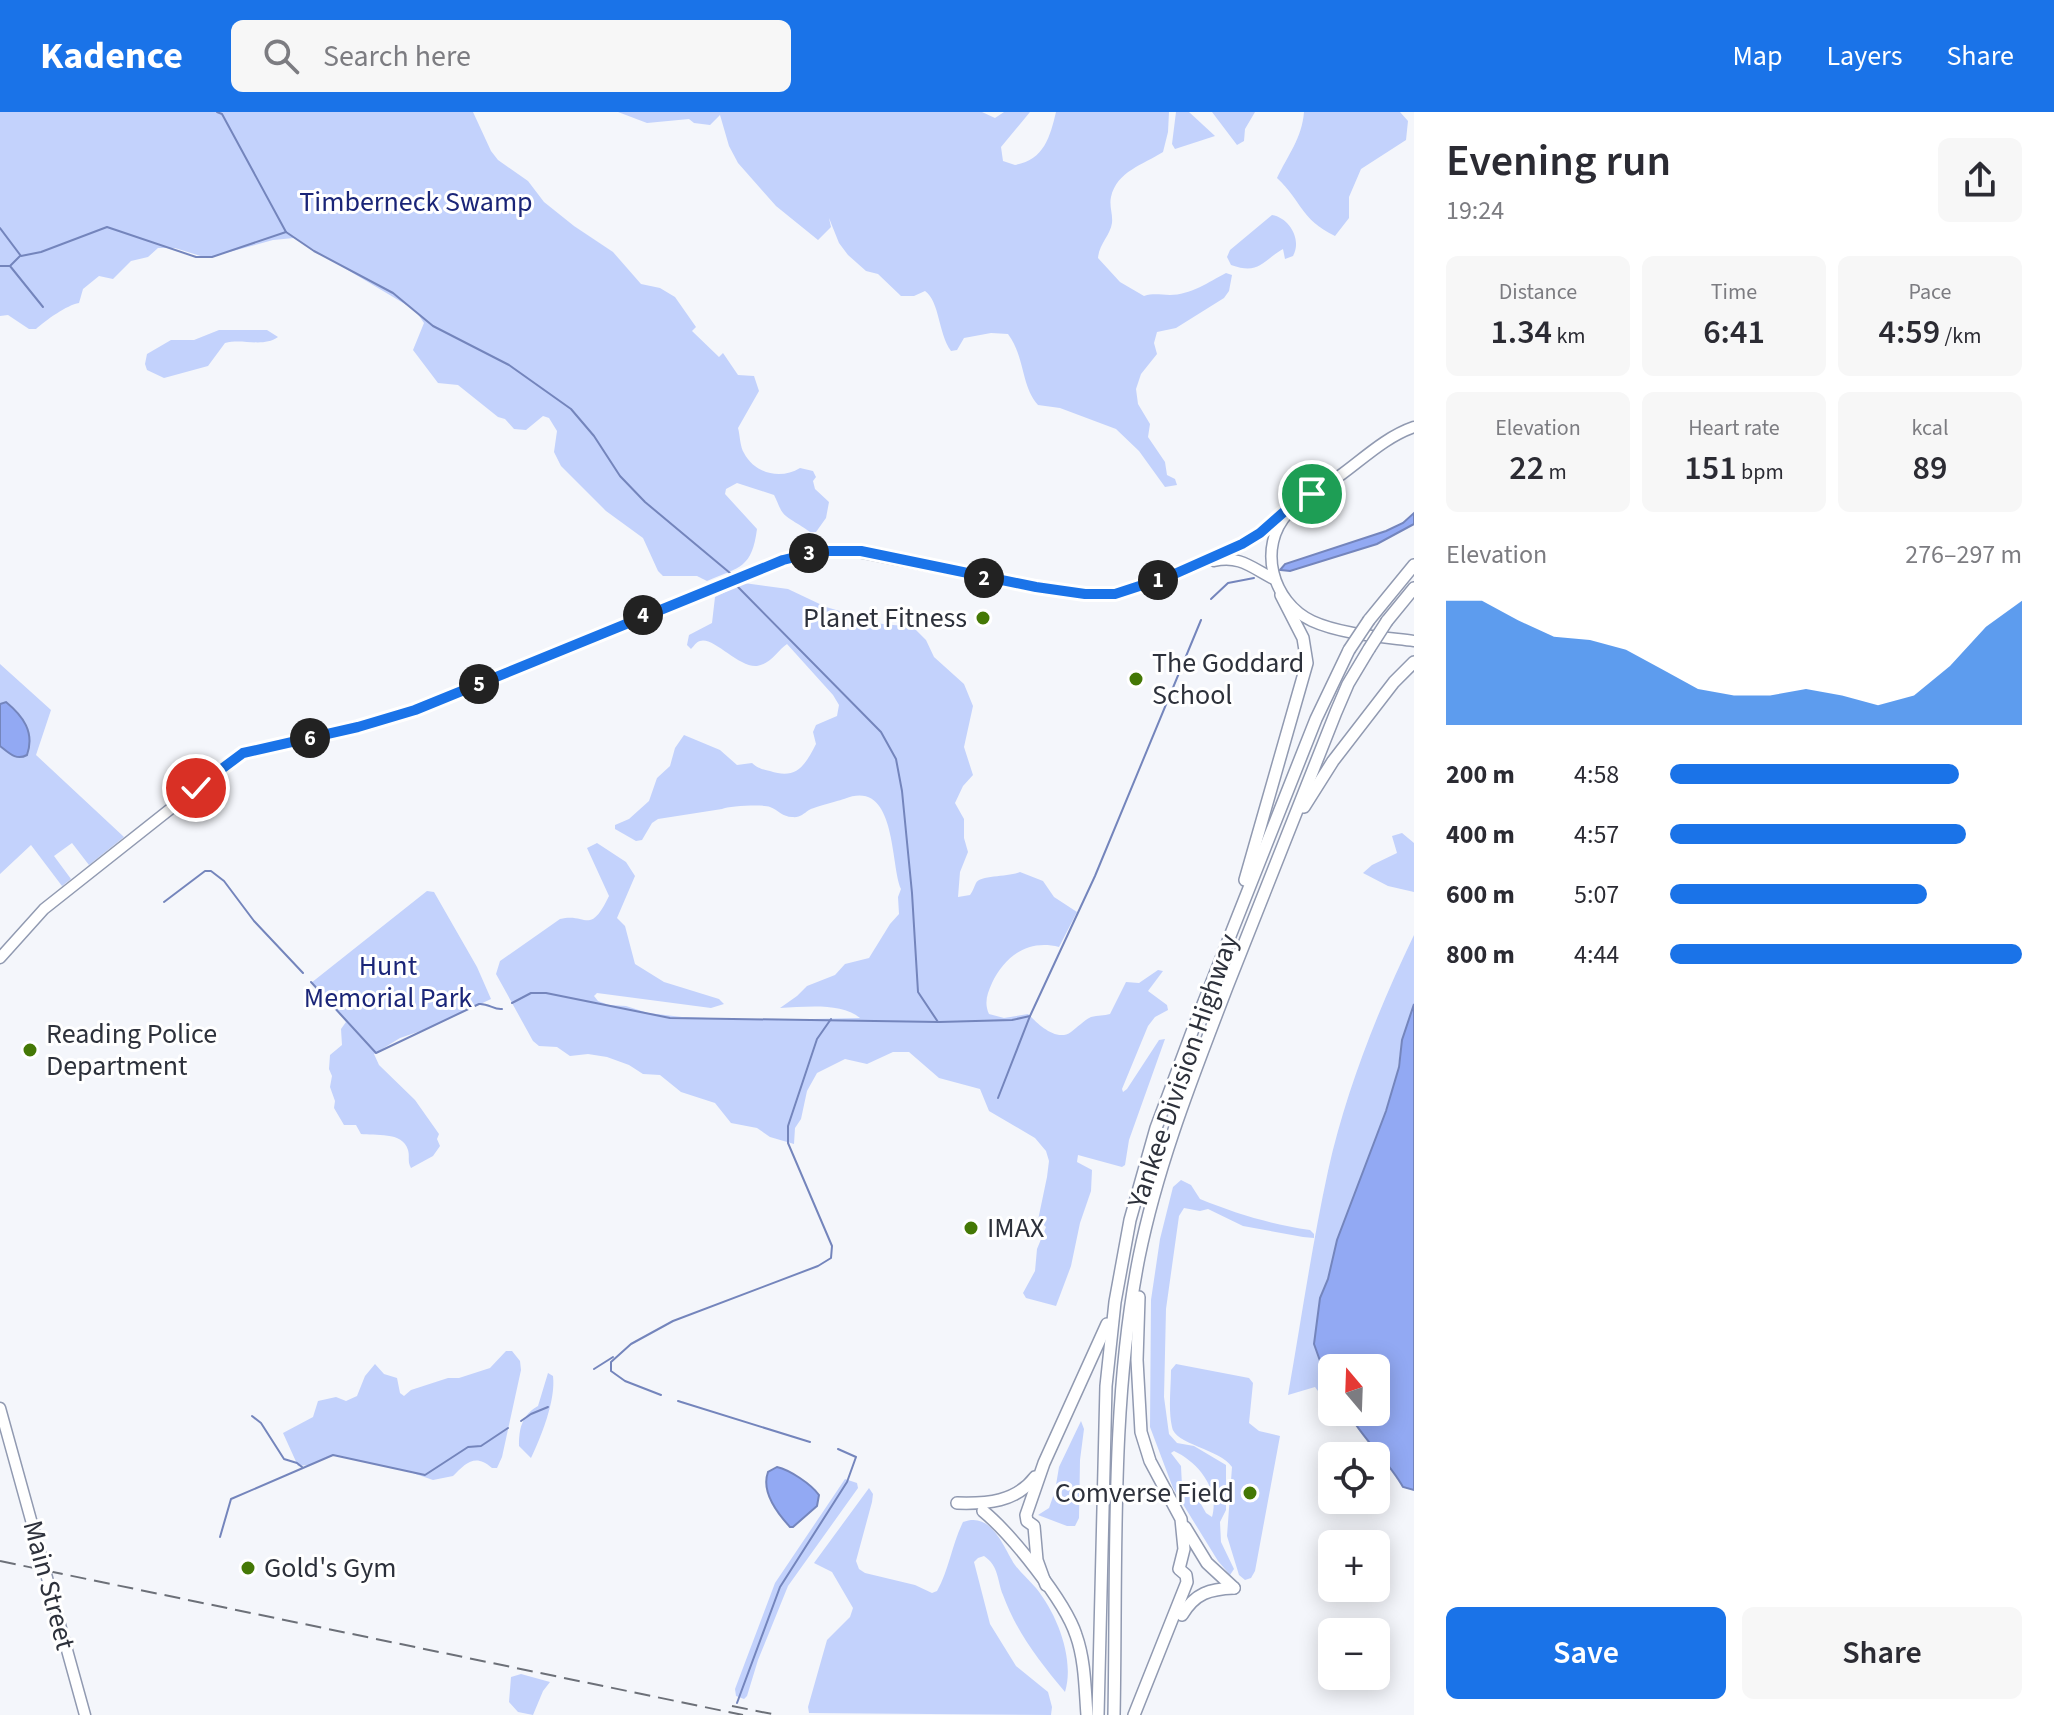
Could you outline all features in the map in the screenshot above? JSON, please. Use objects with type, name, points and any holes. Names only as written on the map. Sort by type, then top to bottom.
[{"type":"highway","name":"Yankee Division Highway","points":[[1098,1715],[1106,1386],[1115,1302],[1130,1220],[1156,1128],[1316,719],[1349,650],[1414,565]]},
{"type":"highway","name":"Yankee Division Highway","points":[[1114,1715],[1121,1404],[1128,1326],[1139,1257],[1159,1172],[1173,1127],[1348,684],[1387,621],[1414,588]]},
{"type":"highway","points":[[1222,957],[1307,663],[1303,638],[1281,595]]},
{"type":"highway","points":[[1281,850],[1326,771],[1394,682],[1414,662]]},
{"type":"highway","points":[[1139,1257],[1137,1360],[1141,1432],[1150,1461],[1207,1563],[1234,1588],[1213,1589],[1194,1598],[1164,1646]]},
{"type":"highway","points":[[1046,1585],[1037,1560],[1034,1526],[1025,1517],[1044,1463],[1115,1302]]},
{"type":"highway","points":[[957,1503],[990,1503],[1013,1495],[1031,1482],[1044,1463]]},
{"type":"highway","points":[[983,1511],[1006,1531],[1071,1622],[1077,1638],[1087,1715]]},
{"type":"highway","points":[[1134,1715],[1187,1582],[1186,1575],[1179,1569],[1184,1549],[1181,1519]]},
{"type":"main road","points":[[1414,427],[1388,440],[1286,515],[1275,536],[1271,563],[1281,595],[1296,610],[1317,623],[1368,635],[1414,641]]},
{"type":"main road","points":[[0,958],[44,909],[238,756],[407,713],[783,560],[820,551],[861,551],[1004,581],[1102,595],[1129,590],[1189,568],[1252,539],[1285,511],[1298,505]]},
{"type":"main road","points":[[1189,568],[1226,558],[1236,559],[1251,564],[1274,579]]},
{"type":"main road","name":"Main Street","points":[[0,1408],[85,1715]]},
{"type":"green space","name":"Timberneck Swamp","points":[[0,112],[473,112],[498,160],[528,181],[544,202],[574,226],[613,252],[641,284],[660,288],[675,297],[696,327],[692,331],[719,357],[723,353],[738,375],[754,376],[759,391],[738,428],[743,450],[755,466],[769,473],[785,474],[800,468],[813,471],[815,489],[829,502],[826,518],[816,532],[810,532],[784,515],[774,495],[737,483],[726,489],[725,494],[757,529],[748,559],[736,569],[707,581],[697,576],[663,576],[643,538],[606,511],[561,466],[554,452],[557,431],[549,418],[543,416],[526,430],[514,429],[458,385],[438,383],[413,350],[424,323],[415,310],[294,238],[273,240],[207,258],[175,248],[158,248],[148,257],[131,261],[113,279],[99,276],[83,289],[79,303],[51,317],[36,329],[29,329],[8,315],[0,316]]},
{"type":"green space","points":[[618,112],[982,112],[995,118],[1004,112],[1030,112],[1001,147],[1003,161],[1015,165],[1039,153],[1048,138],[1056,112],[1169,112],[1163,152],[1125,175],[1114,188],[1112,223],[1098,258],[1120,282],[1144,296],[1185,293],[1226,273],[1232,275],[1229,291],[1224,298],[1176,328],[1157,332],[1154,343],[1157,354],[1141,374],[1136,389],[1138,404],[1150,424],[1148,437],[1165,462],[1167,475],[1175,479],[1177,485],[1165,487],[1139,451],[1116,429],[1060,408],[1038,405],[1008,334],[991,333],[964,338],[957,350],[951,351],[934,302],[925,291],[914,296],[901,296],[878,274],[866,271],[848,255],[839,243],[829,218],[831,227],[818,240],[776,206],[738,163],[729,146],[720,115],[710,125],[694,123],[689,119],[647,123]]},
{"type":"green space","points":[[1176,112],[1189,112],[1215,136],[1175,149],[1172,144]]},
{"type":"green space","points":[[1212,112],[1255,112],[1245,129],[1244,141],[1237,145]]},
{"type":"green space","points":[[1304,112],[1400,112],[1408,121],[1406,140],[1361,169],[1349,197],[1349,218],[1335,236],[1308,216],[1277,178],[1297,138]]},
{"type":"green space","points":[[1272,215],[1284,220],[1293,231],[1296,243],[1293,256],[1285,259],[1283,249],[1254,268],[1231,265],[1227,257],[1230,250]]},
{"type":"green space","points":[[219,330],[267,330],[278,337],[266,342],[225,343],[208,366],[164,378],[147,370],[147,354],[171,340],[194,340]]},
{"type":"green space","points":[[744,583],[788,589],[843,612],[864,626],[874,623],[913,627],[926,640],[934,657],[964,684],[973,706],[964,747],[973,775],[963,786],[955,803],[964,819],[968,852],[960,872],[958,897],[970,895],[979,880],[1020,872],[1043,881],[1054,897],[1077,912],[1059,947],[1037,945],[1028,948],[1011,958],[997,973],[988,995],[989,1014],[1004,1018],[1028,1014],[1047,1030],[1065,1035],[1091,1017],[1110,1014],[1126,982],[1139,983],[1158,970],[1163,971],[1148,991],[1167,1005],[1168,1010],[1155,1017],[1148,1026],[1122,1089],[1123,1092],[1127,1089],[1159,1040],[1165,1039],[1129,1140],[1125,1165],[1122,1167],[1078,1155],[1077,1162],[1092,1170],[1091,1191],[1071,1266],[1056,1306],[1026,1298],[1023,1293],[1035,1271],[1037,1249],[1046,1227],[1038,1220],[1049,1161],[1046,1151],[1035,1138],[989,1111],[980,1089],[939,1078],[909,1052],[893,1052],[867,1064],[845,1059],[817,1073],[807,1091],[801,1119],[795,1128],[794,1144],[770,1137],[757,1128],[731,1123],[715,1103],[681,1092],[660,1075],[643,1074],[607,1057],[588,1054],[570,1056],[557,1047],[539,1046],[533,1041],[496,974],[500,961],[560,919],[587,920],[597,916],[609,896],[587,848],[597,843],[626,862],[635,876],[617,918],[625,926],[635,964],[664,982],[719,999],[724,1004],[711,1008],[597,993],[594,996],[598,1001],[648,1013],[682,1017],[767,1020],[860,1018],[833,1008],[780,1008],[807,986],[835,975],[845,964],[869,958],[899,914],[901,889],[892,844],[882,811],[874,800],[861,796],[844,799],[795,817],[786,816],[770,807],[754,806],[658,819],[642,840],[636,841],[615,829],[615,825],[629,819],[649,801],[657,778],[670,766],[675,748],[684,735],[720,750],[737,765],[752,763],[763,769],[787,774],[799,769],[808,759],[816,744],[813,732],[816,725],[837,716],[839,705],[833,695],[787,644],[770,660],[757,666],[742,662],[712,643],[699,642],[691,649],[687,645],[689,635],[712,623],[715,597]]},
{"type":"green space","points":[[0,664],[51,710],[36,755],[124,837],[89,865],[72,843],[54,856],[71,879],[62,886],[31,845],[0,874]]},
{"type":"green space","points":[[1402,833],[1414,843],[1414,892],[1388,886],[1363,873],[1397,853],[1392,836]]},
{"type":"green space","name":"Hunt Memorial Park","points":[[427,891],[434,892],[477,967],[491,999],[432,1027],[400,1038],[374,1054],[379,1065],[415,1100],[439,1134],[437,1139],[440,1146],[433,1156],[411,1168],[408,1150],[400,1140],[361,1134],[356,1125],[344,1125],[334,1108],[330,1087],[330,1055],[342,1045],[341,1029],[346,1022],[311,983]]},
{"type":"green space","points":[[1414,935],[1414,1004],[1402,1039],[1397,1074],[1374,1149],[1337,1240],[1320,1302],[1314,1344],[1318,1355],[1318,1391],[1315,1387],[1288,1395],[1335,1141],[1364,1051]]},
{"type":"green space","points":[[1181,1180],[1191,1185],[1200,1199],[1254,1218],[1310,1230],[1314,1234],[1314,1238],[1303,1237],[1243,1226],[1208,1209],[1184,1208],[1179,1216],[1166,1309],[1164,1397],[1169,1434],[1177,1443],[1194,1446],[1226,1465],[1226,1510],[1220,1522],[1221,1542],[1234,1569],[1230,1575],[1173,1488],[1150,1427],[1151,1300],[1160,1239],[1173,1187]],"holes":[[[1174,1451],[1199,1469],[1210,1487],[1214,1507],[1212,1517],[1197,1497],[1182,1486],[1181,1466],[1171,1453]]]},
{"type":"green space","points":[[506,1351],[512,1351],[520,1361],[521,1370],[497,1468],[476,1461],[467,1464],[453,1476],[433,1480],[334,1455],[298,1466],[283,1433],[313,1417],[318,1401],[336,1397],[346,1401],[357,1396],[365,1376],[375,1364],[384,1374],[397,1378],[400,1393],[404,1396],[411,1390],[490,1368]]},
{"type":"green space","name":"Comverse Field","points":[[1176,1364],[1249,1378],[1253,1383],[1249,1423],[1259,1431],[1280,1436],[1255,1571],[1251,1578],[1245,1580],[1239,1575],[1227,1536],[1232,1467],[1218,1456],[1181,1438],[1172,1427],[1171,1370]]},
{"type":"green space","points":[[548,1373],[553,1376],[550,1407],[531,1458],[519,1446],[521,1428],[528,1414],[538,1406]]},
{"type":"green space","points":[[1081,1421],[1084,1429],[1079,1518],[1075,1526],[1067,1526],[1038,1515],[1049,1508],[1059,1467]]},
{"type":"green space","points":[[845,1479],[857,1483],[858,1488],[788,1586],[747,1696],[744,1699],[736,1696],[735,1689],[775,1583]]},
{"type":"green space","points":[[869,1488],[873,1494],[872,1502],[856,1561],[865,1573],[915,1585],[932,1593],[941,1583],[963,1522],[982,1522],[995,1533],[1015,1565],[1044,1599],[1062,1637],[1068,1665],[1065,1692],[1022,1634],[992,1564],[984,1556],[974,1562],[990,1624],[1016,1666],[1048,1692],[1051,1715],[809,1713],[808,1707],[827,1640],[850,1617],[853,1608],[832,1572],[814,1563]]},
{"type":"green space","points":[[521,1674],[550,1682],[533,1715],[518,1712],[509,1702],[511,1677]]},
{"type":"water","points":[[1414,513],[1414,524],[1377,544],[1290,571],[1280,570],[1285,564],[1386,531],[1403,523]]},
{"type":"water","points":[[6,702],[26,725],[29,747],[27,755],[23,757],[13,755],[0,746],[0,704]]},
{"type":"water","points":[[1414,1004],[1414,1490],[1403,1487],[1390,1468],[1390,1442],[1369,1442],[1357,1426],[1390,1426],[1390,1354],[1318,1355],[1314,1344],[1320,1298],[1337,1240],[1386,1111],[1399,1067],[1402,1040]]},
{"type":"water","points":[[777,1467],[800,1478],[819,1495],[817,1506],[793,1527],[780,1515],[768,1494],[768,1472]]},
{"type":"waterway","points":[[217,112],[222,114],[286,232],[314,251],[393,293],[433,326],[509,365],[571,409],[594,436],[620,476],[645,502],[730,573]]},
{"type":"waterway","points":[[0,228],[21,256],[41,252],[107,227],[196,257],[212,257],[286,232]]},
{"type":"waterway","points":[[20,256],[10,266],[43,307]]},
{"type":"waterway","points":[[0,266],[10,266]]},
{"type":"waterway","points":[[1211,599],[1228,583],[1254,578]]},
{"type":"waterway","points":[[737,586],[881,732],[896,759],[912,893],[918,992],[938,1022]]},
{"type":"waterway","points":[[998,1098],[1030,1016],[1095,876],[1201,620]]},
{"type":"waterway","points":[[164,902],[205,871],[211,871],[224,881],[254,921],[303,973]]},
{"type":"waterway","points":[[311,982],[376,1053],[479,1004],[502,1009]]},
{"type":"waterway","points":[[512,1003],[531,993],[546,993],[670,1018],[939,1022],[1012,1020],[1030,1016]]},
{"type":"waterway","points":[[661,1395],[625,1381],[611,1371],[611,1362],[631,1344],[673,1321],[818,1266],[831,1258],[832,1246],[788,1143],[788,1126],[817,1039],[831,1019]]},
{"type":"waterway","points":[[594,1369],[613,1357]]},
{"type":"waterway","points":[[678,1401],[810,1442]]},
{"type":"waterway","points":[[521,1421],[548,1407]]},
{"type":"waterway","points":[[252,1416],[261,1423],[284,1459],[302,1467]]},
{"type":"waterway","points":[[220,1537],[231,1499],[333,1455],[425,1475],[468,1447],[481,1446],[508,1428]]},
{"type":"waterway","points":[[737,1703],[780,1587],[847,1482],[856,1457],[838,1449]]},
{"type":"railway","points":[[0,1561],[743,1715]]},
{"type":"railway","points":[[732,1706],[777,1715]]},
{"type":"place","name":"Planet Fitness","points":[[983,618]]},
{"type":"place","name":"The Goddard School","points":[[1136,679]]},
{"type":"place","name":"Reading Police Department","points":[[30,1050]]},
{"type":"place","name":"IMAX","points":[[971,1228]]},
{"type":"place","name":"Comverse Field","points":[[1250,1493]]},
{"type":"place","name":"Gold's Gym","points":[[248,1568]]},
{"type":"route","points":[[196,788],[243,753],[358,727],[415,710],[754,570],[802,554],[861,551],[1036,587],[1085,594],[1115,594],[1170,576],[1242,544],[1312,494]]}]
